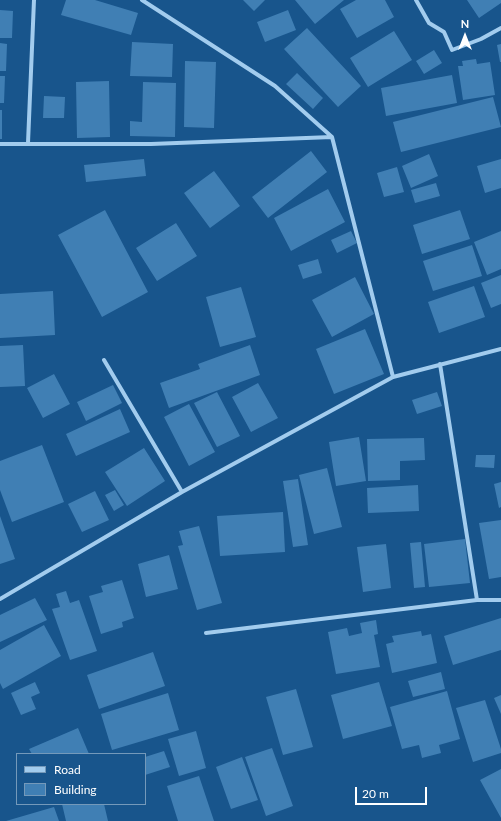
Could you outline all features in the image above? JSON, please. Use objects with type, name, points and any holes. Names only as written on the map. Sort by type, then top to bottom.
[{"type":"street","points":[[28,143],[34,0]]},
{"type":"street","points":[[142,0],[275,86],[332,137],[393,377]]},
{"type":"street","points":[[416,0],[429,23],[444,32],[452,50],[481,39],[501,28]]},
{"type":"street","points":[[0,144],[152,144],[332,137]]},
{"type":"street","points":[[0,599],[182,492],[393,377],[501,349]]},
{"type":"street","points":[[104,360],[182,492]]},
{"type":"street","points":[[440,364],[477,600]]},
{"type":"street","points":[[206,633],[477,600],[501,600]]},
{"type":"building","points":[[66,0],[95,0],[138,13],[131,35],[61,15]]},
{"type":"building","points":[[243,0],[265,0],[254,11]]},
{"type":"building","points":[[295,0],[344,0],[315,24]]},
{"type":"building","points":[[356,0],[385,0],[394,17],[357,38],[340,9]]},
{"type":"building","points":[[467,0],[501,0],[501,3],[479,18]]},
{"type":"building","points":[[0,10],[13,11],[12,38],[0,38]]},
{"type":"building","points":[[288,10],[296,30],[265,42],[257,22]]},
{"type":"building","points":[[307,28],[361,86],[338,107],[284,49]]},
{"type":"building","points":[[394,31],[412,60],[368,87],[350,58]]},
{"type":"building","points":[[132,42],[173,44],[172,77],[130,76]]},
{"type":"building","points":[[0,43],[7,44],[6,71],[0,71]]},
{"type":"building","points":[[501,44],[501,62],[500,62],[497,45]]},
{"type":"building","points":[[434,50],[442,63],[424,74],[416,61]]},
{"type":"building","points":[[476,59],[477,64],[490,62],[495,95],[463,100],[458,66],[463,66],[462,61]]},
{"type":"building","points":[[185,61],[216,62],[214,128],[184,127]]},
{"type":"building","points":[[297,73],[323,98],[313,109],[286,84]]},
{"type":"building","points":[[452,75],[457,103],[386,116],[381,88]]},
{"type":"building","points":[[0,76],[5,76],[4,103],[0,103]]},
{"type":"building","points":[[109,81],[110,137],[77,138],[76,82]]},
{"type":"building","points":[[143,82],[176,83],[175,137],[130,136],[130,121],[142,122]]},
{"type":"building","points":[[44,96],[65,97],[64,118],[43,118]]},
{"type":"building","points":[[493,97],[501,127],[401,152],[393,122]]},
{"type":"building","points":[[0,110],[2,110],[2,139],[0,139]]},
{"type":"building","points":[[311,151],[327,172],[268,218],[252,197]]},
{"type":"building","points":[[429,154],[438,176],[411,188],[402,166]]},
{"type":"building","points":[[144,159],[146,176],[86,182],[84,165]]},
{"type":"building","points":[[501,159],[501,188],[485,193],[477,166]]},
{"type":"building","points":[[397,167],[404,192],[384,197],[377,173]]},
{"type":"building","points":[[214,171],[240,206],[210,228],[184,193]]},
{"type":"building","points":[[436,183],[440,196],[415,203],[411,190]]},
{"type":"building","points":[[328,189],[345,222],[291,251],[274,218]]},
{"type":"building","points":[[105,210],[148,292],[102,317],[58,235]]},
{"type":"building","points":[[460,210],[470,239],[422,254],[413,225]]},
{"type":"building","points":[[176,223],[197,256],[157,281],[136,248]]},
{"type":"building","points":[[351,231],[357,243],[337,253],[331,240]]},
{"type":"building","points":[[501,231],[501,269],[487,275],[474,242]]},
{"type":"building","points":[[472,245],[482,276],[433,291],[423,261]]},
{"type":"building","points":[[318,259],[322,273],[303,279],[298,265]]},
{"type":"building","points":[[501,275],[501,304],[491,308],[481,283]]},
{"type":"building","points":[[355,277],[374,314],[332,337],[312,300]]},
{"type":"building","points":[[474,286],[485,317],[439,333],[428,302]]},
{"type":"building","points":[[241,287],[256,337],[220,347],[206,297]]},
{"type":"building","points":[[53,291],[55,335],[0,338],[0,294]]},
{"type":"building","points":[[365,329],[384,374],[334,394],[316,349]]},
{"type":"building","points":[[23,345],[25,386],[0,387],[0,346]]},
{"type":"building","points":[[250,345],[260,375],[169,408],[160,383],[200,369],[198,364]]},
{"type":"building","points":[[54,374],[70,404],[43,418],[27,388]]},
{"type":"building","points":[[258,383],[278,418],[251,432],[232,397]]},
{"type":"building","points":[[113,385],[122,403],[86,421],[77,402]]},
{"type":"building","points":[[217,392],[240,436],[217,447],[194,403]]},
{"type":"building","points":[[437,392],[442,406],[417,414],[412,400]]},
{"type":"building","points":[[189,404],[215,452],[189,466],[164,417]]},
{"type":"building","points":[[120,409],[130,432],[76,456],[66,434]]},
{"type":"building","points":[[359,437],[366,481],[336,486],[329,442]]},
{"type":"building","points":[[424,438],[425,460],[400,461],[400,480],[368,481],[367,439]]},
{"type":"building","points":[[42,445],[64,502],[12,522],[0,490],[0,461]]},
{"type":"building","points":[[144,448],[165,481],[127,506],[105,472]]},
{"type":"building","points":[[476,455],[495,455],[494,468],[475,467]]},
{"type":"building","points":[[327,468],[342,527],[314,534],[299,475]]},
{"type":"building","points":[[298,479],[308,545],[293,547],[283,481]]},
{"type":"building","points":[[501,482],[501,507],[499,508],[494,484]]},
{"type":"building","points":[[418,485],[419,511],[368,513],[367,488]]},
{"type":"building","points":[[115,490],[124,505],[114,511],[105,495]]},
{"type":"building","points":[[95,491],[109,520],[82,532],[68,504]]},
{"type":"building","points":[[283,512],[285,552],[220,556],[217,516]]},
{"type":"building","points":[[0,516],[15,559],[0,564]]},
{"type":"building","points":[[501,520],[501,577],[489,579],[479,523]]},
{"type":"building","points":[[199,526],[222,603],[197,610],[178,546],[183,545],[179,531]]},
{"type":"building","points":[[465,539],[470,583],[429,587],[424,544]]},
{"type":"building","points":[[421,542],[425,587],[414,588],[410,543]]},
{"type":"building","points":[[386,544],[391,588],[363,592],[357,547]]},
{"type":"building","points":[[169,555],[178,589],[146,597],[138,564]]},
{"type":"building","points":[[122,580],[134,618],[122,622],[123,627],[101,634],[89,596],[103,592],[101,586]]},
{"type":"building","points":[[66,591],[70,603],[79,600],[97,651],[70,660],[52,609],[60,607],[56,594]]},
{"type":"building","points":[[35,598],[47,620],[0,642],[0,615]]},
{"type":"building","points":[[501,618],[501,650],[453,665],[444,636]]},
{"type":"building","points":[[376,620],[378,634],[374,635],[380,667],[336,674],[328,632],[347,628],[349,636],[362,633],[360,623]]},
{"type":"building","points":[[44,625],[61,656],[3,689],[0,683],[0,650]]},
{"type":"building","points":[[421,631],[422,636],[431,634],[437,663],[392,673],[386,644],[394,642],[392,636]]},
{"type":"building","points":[[153,652],[165,686],[99,709],[87,675]]},
{"type":"building","points":[[441,672],[445,689],[413,697],[408,681]]},
{"type":"building","points":[[35,682],[40,693],[31,697],[36,709],[21,715],[11,693]]},
{"type":"building","points":[[379,682],[392,726],[343,739],[331,695]]},
{"type":"building","points":[[296,689],[313,747],[283,755],[266,697]]},
{"type":"building","points":[[447,691],[460,739],[439,745],[441,753],[422,758],[419,745],[402,749],[390,707]]},
{"type":"building","points":[[168,693],[179,730],[112,750],[101,714]]},
{"type":"building","points":[[501,695],[501,714],[494,698]]},
{"type":"building","points":[[485,700],[501,753],[473,762],[456,708]]},
{"type":"building","points":[[78,728],[89,753],[31,753],[29,749]]},
{"type":"building","points":[[196,731],[206,768],[179,776],[168,739]]},
{"type":"building","points":[[272,748],[293,806],[266,816],[245,757]]},
{"type":"building","points":[[164,751],[170,767],[146,775],[146,757]]},
{"type":"building","points":[[242,757],[258,800],[231,809],[216,767]]},
{"type":"building","points":[[501,769],[501,818],[480,780]]},
{"type":"building","points":[[199,776],[214,821],[178,821],[167,786]]},
{"type":"building","points":[[62,805],[104,805],[108,821],[66,821]]},
{"type":"building","points":[[54,807],[59,821],[6,821]]}]
